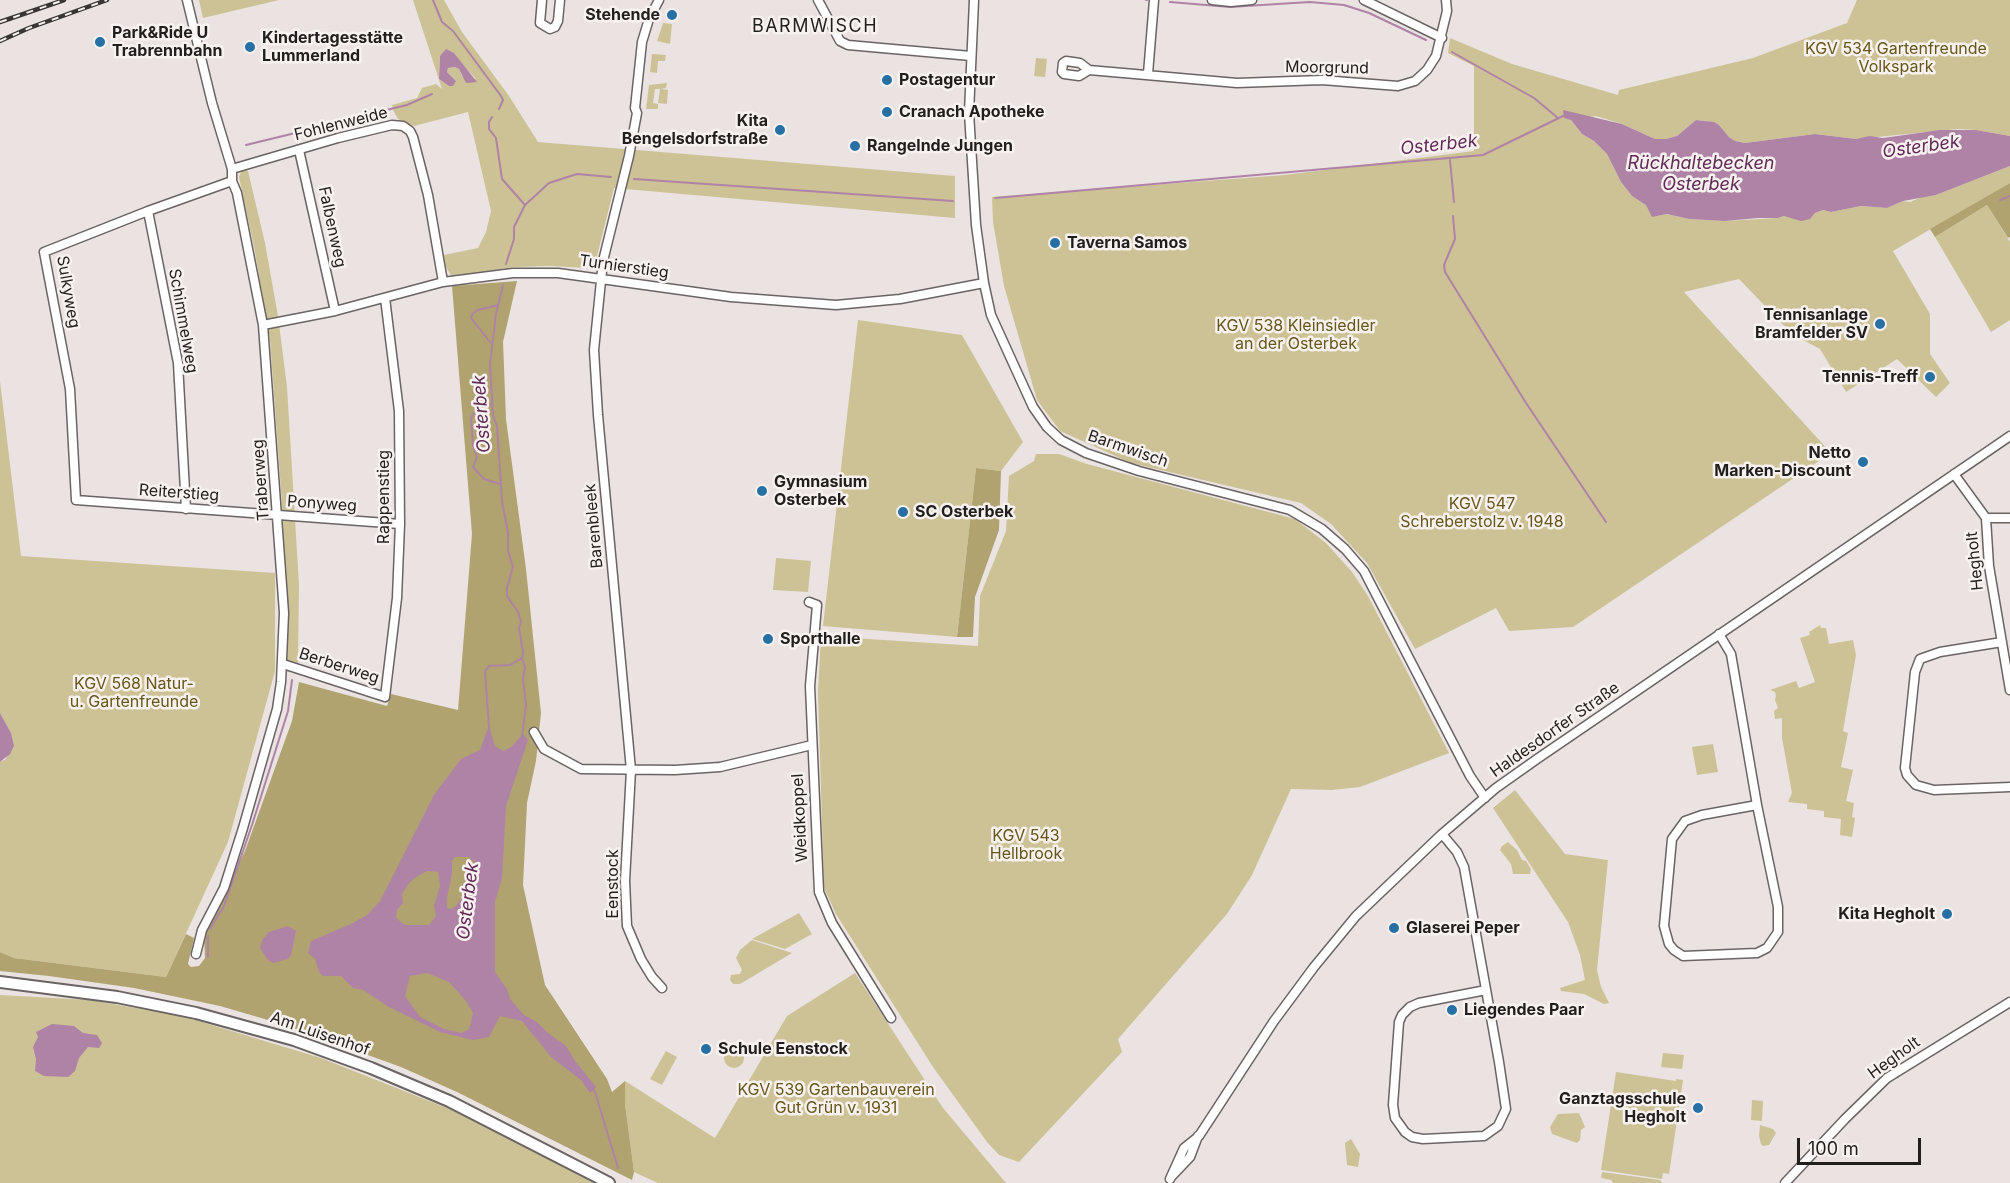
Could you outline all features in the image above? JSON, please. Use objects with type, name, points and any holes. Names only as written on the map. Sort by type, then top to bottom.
[{"type":"main road","name":"Am Luisenhof","points":[[0,982],[126,998],[196,1012],[294,1040],[371,1068],[449,1101],[609,1183]]},
{"type":"street","name":"Traberweg","points":[[187,0],[212,103],[232,169],[232,181],[237,193],[263,325],[279,516],[284,613],[283,664],[277,709],[224,888],[199,938],[196,954]]},
{"type":"street","points":[[542,0],[540,23],[550,29],[555,27],[558,21],[560,0]]},
{"type":"street","name":"Barenbleek","points":[[631,770],[594,350],[600,278],[637,113],[635,108],[642,42],[649,19],[659,0]]},
{"type":"street","points":[[818,0],[840,41],[848,45],[860,48],[971,56]]},
{"type":"street","name":"Barmwisch","points":[[974,0],[969,113],[972,177],[984,284],[991,315],[1033,408],[1047,427],[1061,440],[1086,453],[1139,471],[1290,510],[1322,529],[1345,549],[1364,571],[1465,767],[1485,798]]},
{"type":"street","points":[[1148,74],[1154,0]]},
{"type":"street","points":[[1212,0],[1231,2],[1252,0]]},
{"type":"street","points":[[1364,0],[1442,38]]},
{"type":"street","name":"Moorgrund","points":[[1089,70],[1237,83],[1322,80],[1398,86],[1415,81],[1428,70],[1436,56],[1447,11],[1446,0]]},
{"type":"street","name":"Fohlenweide","points":[[232,169],[392,125],[403,126],[410,131],[428,195],[443,282]]},
{"type":"street","name":"Falbenweg","points":[[299,150],[335,311]]},
{"type":"street","name":"Sulkyweg","points":[[76,500],[70,389],[44,252],[232,181]]},
{"type":"street","name":"Schimmelweg","points":[[148,211],[178,363],[186,510]]},
{"type":"street","name":"Turnierstieg","points":[[263,325],[335,311],[443,282],[513,273],[558,273],[731,297],[836,305],[900,299],[984,284]]},
{"type":"street","name":"Rappenstieg","points":[[385,298],[399,411],[400,524],[397,598],[386,697]]},
{"type":"street","name":"Haldesdorfer Straße","points":[[1171,1182],[1193,1154],[1198,1136],[1274,1021],[1332,944],[1379,893],[1442,834],[1537,759],[2010,436]]},
{"type":"street","name":"Hegholt","points":[[1954,474],[1986,518],[1989,566],[2010,690]]},
{"type":"street","name":"Reiterstieg","points":[[76,500],[279,516]]},
{"type":"street","name":"Ponyweg","points":[[279,516],[400,524]]},
{"type":"street","points":[[1986,518],[2010,518]]},
{"type":"street","name":"Weidkoppel","points":[[810,602],[817,605],[810,686],[819,892],[832,923],[891,1018]]},
{"type":"street","points":[[1719,634],[1731,654],[1757,805],[1778,907],[1778,932],[1767,948],[1757,953],[1683,956],[1669,944],[1664,926],[1672,839],[1685,821],[1702,815],[1757,805]]},
{"type":"street","points":[[2002,642],[1940,651],[1920,659],[1915,672],[1905,768],[1916,785],[1934,790],[2010,787]]},
{"type":"street","name":"Berberweg","points":[[283,664],[386,697]]},
{"type":"street","points":[[534,732],[544,749],[581,769],[675,770],[720,767],[812,745]]},
{"type":"street","name":"Eenstock","points":[[631,770],[625,881],[627,926],[641,959],[662,988]]},
{"type":"street","points":[[1442,834],[1457,852],[1464,867],[1486,990],[1506,1102],[1506,1112],[1495,1130],[1479,1138],[1419,1139],[1412,1137],[1405,1132],[1395,1118],[1393,1105],[1399,1022],[1402,1015],[1410,1007],[1419,1003],[1486,990]]},
{"type":"street","name":"Hegholt","points":[[1785,1183],[1887,1078],[2010,1002]]},
{"type":"green space","points":[[199,0],[279,0],[203,18]]},
{"type":"green space","points":[[413,0],[444,0],[462,32],[509,96],[538,142],[955,176],[955,218],[614,188],[596,260],[587,268],[513,267],[452,277],[446,267],[444,255],[478,248],[486,232],[491,211],[468,112],[414,126],[398,119],[392,105],[417,98],[422,88],[436,84],[442,89]],"holes":[[[454,53],[476,79],[462,76],[459,69],[455,67],[448,68],[447,72],[456,81],[445,83],[439,79],[440,56]]]},
{"type":"green space","name":"KGV 538 Kleinsiedler an der Osterbek","points":[[1857,0],[2010,0],[2010,136],[1958,129],[1856,139],[1815,134],[1745,143],[1735,141],[1719,125],[1707,121],[1696,120],[1677,136],[1655,139],[1622,124],[1596,116],[1571,120],[1582,134],[1594,141],[1607,154],[1621,182],[1632,196],[1642,201],[1656,216],[1667,214],[1689,219],[1725,221],[1784,216],[1810,219],[1815,213],[1823,210],[1831,212],[1861,206],[1887,208],[1903,201],[1910,202],[1924,196],[1936,195],[2010,166],[2010,183],[1893,251],[1930,314],[1930,354],[1950,383],[1936,397],[1897,359],[1846,392],[1820,349],[1792,334],[1739,279],[1684,292],[1831,453],[1573,627],[1509,631],[1496,608],[1415,649],[1367,563],[1331,524],[1301,503],[1131,463],[1060,431],[1037,400],[1004,286],[993,222],[992,197],[1285,175],[1474,151],[1474,66],[1448,53],[1450,38],[1512,64],[1618,95],[1619,90],[1753,58],[1847,23]]},
{"type":"green space","points":[[663,23],[672,24],[670,44],[657,41]]},
{"type":"green space","points":[[652,54],[666,55],[665,61],[658,61],[657,73],[650,72]]},
{"type":"green space","points":[[1036,58],[1047,59],[1045,77],[1034,76]]},
{"type":"green space","points":[[667,83],[666,88],[661,89],[668,90],[667,104],[658,103],[660,89],[655,89],[653,103],[658,104],[658,109],[646,109],[649,85]]},
{"type":"green space","points":[[244,170],[248,171],[265,243],[278,316],[287,387],[299,585],[298,664],[287,661],[283,518],[270,339],[239,177]]},
{"type":"green space","points":[[1987,205],[2010,242],[2010,320],[1991,332],[1935,237]]},
{"type":"green space","points":[[858,320],[962,335],[1023,442],[1001,471],[976,468],[957,637],[823,626]]},
{"type":"green space","name":"KGV 568 Natur- u. Gartenfreunde","points":[[0,381],[21,556],[275,573],[275,671],[228,842],[166,977],[14,958],[0,952],[0,762],[6,759],[11,733],[0,713]]},
{"type":"green space","name":"KGV 543 Hellbrook","points":[[1036,454],[1059,454],[1087,464],[1295,519],[1326,543],[1352,572],[1368,596],[1449,753],[1360,787],[1332,790],[1291,789],[1252,875],[1227,914],[1118,1039],[1122,1052],[1019,1162],[999,1155],[987,1142],[933,1067],[836,914],[824,888],[818,692],[821,636],[978,646],[980,596],[1006,531],[1009,476],[1034,461]]},
{"type":"green space","points":[[776,558],[811,561],[808,592],[773,590]]},
{"type":"green space","points":[[1820,625],[1821,628],[1826,628],[1829,644],[1853,640],[1856,655],[1843,731],[1848,733],[1841,767],[1853,770],[1846,801],[1854,803],[1852,817],[1855,818],[1852,837],[1840,835],[1841,819],[1824,817],[1824,811],[1807,809],[1807,804],[1788,802],[1792,793],[1782,738],[1782,718],[1775,719],[1774,711],[1778,708],[1776,696],[1775,692],[1770,690],[1796,681],[1799,688],[1815,682],[1800,638],[1810,635],[1809,632]]},
{"type":"green space","points":[[1713,744],[1718,772],[1697,775],[1692,747]]},
{"type":"green space","points":[[1515,790],[1565,854],[1608,860],[1597,970],[1601,987],[1609,1003],[1604,1004],[1584,994],[1561,991],[1560,988],[1585,980],[1580,955],[1568,922],[1493,808]]},
{"type":"green space","points":[[1508,842],[1517,850],[1522,860],[1526,861],[1531,869],[1530,874],[1513,874],[1511,864],[1500,850]]},
{"type":"green space","points":[[799,913],[812,934],[785,949],[752,939]]},
{"type":"green space","points":[[752,940],[792,953],[740,984],[733,984],[730,980],[731,975],[740,974],[742,970],[736,958],[740,950]]},
{"type":"green space","name":"KGV 539 Gartenbauverein Gut Grün v. 1931","points":[[855,973],[943,1108],[1006,1183],[658,1183],[634,1172],[625,1104],[625,1081],[715,1138],[787,1016]]},
{"type":"green space","points":[[0,995],[90,1000],[182,1016],[321,1058],[477,1120],[594,1183],[0,1183]]},
{"type":"green space","points":[[734,1048],[741,1051],[744,1058],[741,1065],[734,1068],[727,1065],[724,1058],[727,1051]]},
{"type":"green space","points":[[666,1051],[677,1057],[662,1085],[650,1079]]},
{"type":"green space","points":[[1663,1053],[1684,1055],[1682,1069],[1661,1067]]},
{"type":"green space","points":[[1616,1072],[1676,1081],[1676,1079],[1683,1080],[1669,1174],[1663,1173],[1662,1179],[1601,1170]]},
{"type":"green space","points":[[1752,1100],[1763,1101],[1762,1121],[1751,1120]]},
{"type":"green space","points":[[1579,1113],[1585,1127],[1581,1130],[1580,1140],[1577,1143],[1552,1134],[1550,1127],[1558,1114]]},
{"type":"green space","points":[[1760,1125],[1773,1129],[1776,1133],[1769,1145],[1761,1144]]},
{"type":"green space","points":[[1351,1139],[1360,1154],[1358,1167],[1347,1165],[1345,1143]]},
{"type":"green space","points":[[1602,1172],[1660,1180],[1662,1183],[1613,1183],[1611,1180],[1601,1178]]},
{"type":"shaded area","points":[[2010,183],[2010,237],[2008,238],[1987,205],[1935,237],[1930,229]]},
{"type":"shaded area","points":[[517,281],[503,342],[506,419],[526,569],[541,713],[536,761],[527,803],[523,885],[545,985],[607,1079],[612,1092],[625,1081],[625,1104],[634,1172],[632,1180],[457,1092],[401,1067],[285,1025],[220,1006],[134,988],[0,971],[0,952],[14,958],[166,977],[186,934],[194,938],[188,964],[191,967],[199,966],[205,958],[204,937],[245,851],[292,721],[299,682],[387,706],[391,694],[458,710],[472,534],[452,286]]},
{"type":"shaded area","points":[[976,468],[1001,471],[999,530],[975,597],[973,637],[957,637]]},
{"type":"water","points":[[446,49],[454,53],[477,82],[466,83],[459,69],[455,67],[448,68],[447,72],[456,81],[453,86],[439,79],[440,56]]},
{"type":"water","name":"Rückhaltebecken Osterbek","points":[[1563,110],[1622,124],[1655,139],[1677,136],[1696,120],[1714,122],[1729,137],[1745,143],[1815,134],[1856,139],[1870,136],[1883,138],[1940,130],[1976,130],[2010,136],[2010,166],[1936,195],[1903,201],[1887,208],[1861,206],[1831,212],[1823,210],[1815,213],[1810,219],[1801,221],[1784,216],[1725,221],[1689,219],[1667,214],[1652,217],[1646,205],[1632,196],[1621,182],[1607,154],[1594,141],[1582,134],[1571,120],[1564,118]]},
{"type":"water","points":[[0,713],[11,733],[14,746],[10,754],[0,762]]},
{"type":"water","points":[[489,726],[495,746],[503,751],[511,747],[523,734],[528,740],[506,806],[502,878],[495,902],[495,972],[507,989],[510,999],[524,1015],[537,1022],[566,1046],[596,1087],[590,1093],[581,1080],[551,1057],[522,1021],[500,1016],[489,1037],[473,1040],[440,1032],[389,1007],[363,990],[353,988],[341,976],[323,976],[319,972],[315,959],[308,953],[311,941],[367,915],[380,901],[434,795],[461,759],[480,750]],"holes":[[[455,857],[469,857],[475,863],[475,873],[467,890],[456,906],[451,909],[447,908],[447,898],[452,861]],[[427,871],[438,872],[440,886],[434,906],[436,916],[429,925],[405,925],[396,918],[397,910],[403,903],[402,894],[416,877]],[[427,973],[449,982],[466,1001],[473,1013],[469,1029],[462,1033],[444,1029],[420,1017],[405,996],[410,976]]]},
{"type":"water","points":[[288,926],[296,931],[291,955],[288,959],[273,963],[268,960],[260,948],[263,939],[269,932]]},
{"type":"water","points":[[52,1024],[74,1026],[83,1033],[97,1035],[102,1043],[99,1048],[88,1047],[79,1058],[75,1071],[68,1077],[44,1076],[35,1071],[36,1059],[33,1047],[38,1037],[36,1032]]},
{"type":"waterway","points":[[433,0],[442,22],[453,31],[501,96],[503,100],[499,109]]},
{"type":"waterway","points":[[1170,2],[1230,7],[1310,2],[1344,5],[1369,13],[1426,40]]},
{"type":"waterway","points":[[1452,52],[1534,98],[1558,118]]},
{"type":"waterway","points":[[341,121],[407,105],[432,94]]},
{"type":"waterway","name":"Osterbek","points":[[995,198],[1483,155],[1565,115]]},
{"type":"waterway","points":[[492,117],[489,129],[496,138],[502,179],[525,205]]},
{"type":"waterway","points":[[246,145],[328,125]]},
{"type":"waterway","points":[[1450,160],[1454,202]]},
{"type":"waterway","name":"Osterbek","points":[[506,264],[514,239],[514,227],[525,205],[549,183],[577,174],[611,177]]},
{"type":"waterway","name":"Osterbek","points":[[634,179],[953,201]]},
{"type":"waterway","points":[[2000,200],[2010,196]]},
{"type":"waterway","points":[[1453,216],[1455,239],[1444,265],[1445,272],[1526,403],[1606,522]]},
{"type":"waterway","name":"Osterbek","points":[[503,285],[496,314],[490,364],[502,501],[508,533],[508,551],[513,567],[507,596],[518,612],[521,622],[519,628],[525,667],[523,679],[526,705],[522,737]]},
{"type":"waterway","name":"Osterbek","points":[[491,343],[471,318],[478,310],[498,305]]},
{"type":"waterway","points":[[492,404],[474,413],[471,418],[473,445],[477,457],[473,467],[484,479],[500,484]]},
{"type":"waterway","name":"Osterbek","points":[[489,728],[485,671],[489,666],[510,665],[522,658]]},
{"type":"waterway","points":[[210,929],[224,906],[252,825],[288,711],[292,680]]},
{"type":"waterway","points":[[208,936],[208,957]]},
{"type":"waterway","name":"Osterbek","points":[[591,1086],[595,1092],[618,1168]]},
{"type":"railway","points":[[0,22],[64,0]]},
{"type":"railway","points":[[0,41],[107,0]]},
{"type":"place","name":"Stehende","points":[[672,15]]},
{"type":"place","name":"Park&Ride U Trabrennbahn","points":[[100,42]]},
{"type":"place","name":"Kindertagesstätte Lummerland","points":[[250,47]]},
{"type":"place","name":"Postagentur","points":[[887,80]]},
{"type":"place","name":"Cranach Apotheke","points":[[887,112]]},
{"type":"place","name":"Kita Bengelsdorfstraße","points":[[780,130]]},
{"type":"place","name":"Rangelnde Jungen","points":[[855,146]]},
{"type":"place","name":"Taverna Samos","points":[[1055,243]]},
{"type":"place","name":"Tennisanlage Bramfelder SV","points":[[1880,324]]},
{"type":"place","name":"Tennis-Treff","points":[[1930,377]]},
{"type":"place","name":"Netto Marken-Discount","points":[[1863,462]]},
{"type":"place","name":"Gymnasium Osterbek","points":[[762,491]]},
{"type":"place","name":"SC Osterbek","points":[[903,512]]},
{"type":"place","name":"Sporthalle","points":[[768,639]]},
{"type":"place","name":"Kita Hegholt","points":[[1947,914]]},
{"type":"place","name":"Glaserei Peper","points":[[1394,928]]},
{"type":"place","name":"Liegendes Paar","points":[[1452,1010]]},
{"type":"place","name":"Schule Eenstock","points":[[706,1049]]},
{"type":"place","name":"Ganztagsschule Hegholt","points":[[1698,1108]]},
{"type":"district","name":"BARMWISCH","points":[[815,27]]},
{"type":"park label","name":"KGV 534 Gartenfreunde Volkspark","points":[[1896,58]]},
{"type":"park label","name":"KGV 547 Schreberstolz v. 1948","points":[[1482,513]]}]
